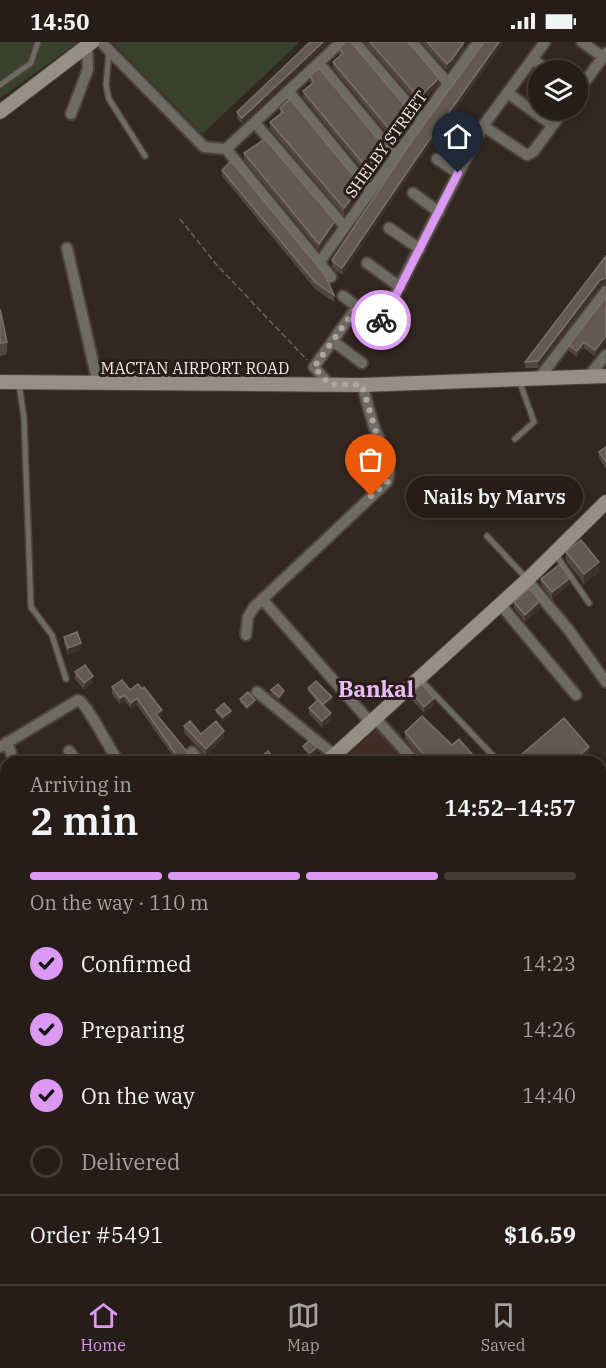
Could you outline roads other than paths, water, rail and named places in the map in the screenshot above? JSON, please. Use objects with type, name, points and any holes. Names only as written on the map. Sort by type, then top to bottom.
[{"type":"main road","points":[[0,112],[91,43]]},
{"type":"main road","name":"MACTAN AIRPORT ROAD","points":[[0,382],[362,385],[606,376]]},
{"type":"main road","points":[[333,756],[555,554],[606,501]]},
{"type":"street","points":[[71,114],[88,69],[91,43],[109,52],[204,147],[226,149],[256,124],[341,42]]},
{"type":"street","points":[[356,42],[422,120]]},
{"type":"street","points":[[412,42],[448,83]]},
{"type":"street","points":[[343,296],[376,321],[382,320],[483,126],[545,42]]},
{"type":"street","points":[[582,42],[604,55],[588,77]]},
{"type":"street","name":"SHELBY STREET","points":[[319,263],[448,83],[472,44]]},
{"type":"street","points":[[319,63],[396,156]]},
{"type":"street","points":[[289,92],[370,191]]},
{"type":"street","points":[[508,93],[552,125]]},
{"type":"street","points":[[483,126],[523,156],[527,156],[533,152],[556,120]]},
{"type":"street","points":[[256,124],[345,227]]},
{"type":"street","points":[[226,149],[331,277]]},
{"type":"street","points":[[437,159],[458,173]]},
{"type":"street","points":[[413,194],[439,212]]},
{"type":"street","points":[[389,228],[420,249]]},
{"type":"street","points":[[67,248],[98,384]]},
{"type":"street","points":[[367,262],[400,287]]},
{"type":"street","points":[[539,378],[606,291]]},
{"type":"street","points":[[329,384],[314,367],[357,307]]},
{"type":"street","points":[[334,342],[362,363]]},
{"type":"street","points":[[588,376],[606,355]]},
{"type":"street","points":[[246,635],[248,617],[262,599],[387,482],[390,472],[387,455],[376,432],[362,385]]},
{"type":"street","points":[[527,580],[568,629],[606,682]]},
{"type":"street","points":[[262,599],[373,721],[409,756]]},
{"type":"street","points":[[500,604],[576,695]]},
{"type":"street","points":[[257,692],[287,712],[327,756]]},
{"type":"street","points":[[3,745],[78,700],[90,710],[100,735],[116,756]]},
{"type":"street","points":[[69,751],[73,756]]},
{"type":"street","points":[[192,752],[196,756]]},
{"type":"lane","points":[[0,85],[31,63],[38,42]]},
{"type":"lane","points":[[109,52],[106,85],[109,99],[145,156]]},
{"type":"lane","points":[[515,439],[534,422],[519,379]]},
{"type":"lane","points":[[19,382],[24,418],[31,607],[52,635],[66,679]]},
{"type":"lane","points":[[487,536],[527,580]]},
{"type":"lane","points":[[555,554],[589,603]]},
{"type":"lane","points":[[419,678],[493,756]]},
{"type":"place","name":"Nails by Marvs","points":[[371,496]]},
{"type":"district","name":"Bankal","points":[[376,688]]}]
